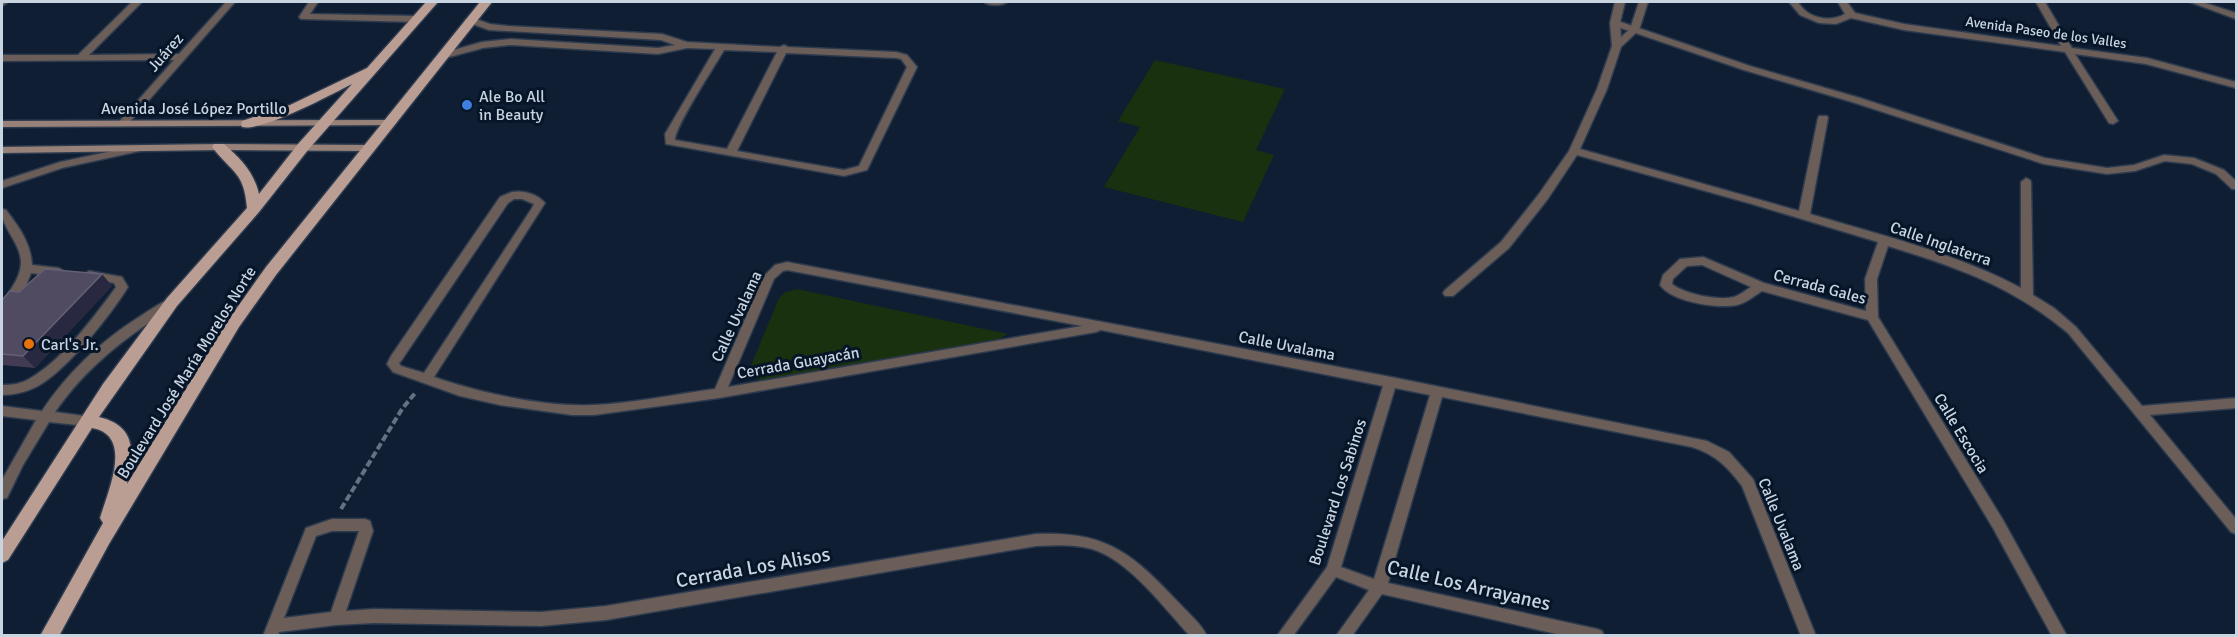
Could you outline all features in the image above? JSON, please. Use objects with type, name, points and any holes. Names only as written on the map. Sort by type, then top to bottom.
[{"type":"main road","points":[[2,555],[123,367],[172,302],[254,209],[303,147],[432,2]]},
{"type":"main road","name":"Boulevard José María Morelos Norte","points":[[50,636],[103,538],[234,323],[271,270],[486,2]]},
{"type":"main road","points":[[247,124],[303,104],[376,67]]},
{"type":"main road","name":"Avenida José López Portillo","points":[[2,124],[387,123]]},
{"type":"main road","points":[[219,147],[243,169],[250,181],[254,209]]},
{"type":"main road","points":[[2,150],[219,147],[367,148]]},
{"type":"main road","points":[[87,421],[108,425],[120,433],[124,449],[121,477],[103,538]]},
{"type":"street","points":[[81,57],[136,2]]},
{"type":"street","name":"Juárez","points":[[123,123],[230,2]]},
{"type":"street","points":[[313,2],[304,17],[417,20]]},
{"type":"street","points":[[989,2],[1002,2]]},
{"type":"street","points":[[1449,293],[1505,245],[1543,197],[1574,151],[1602,89],[1617,46],[1615,23],[1620,2]]},
{"type":"street","points":[[1617,46],[1634,30],[1643,2]]},
{"type":"street","points":[[1794,2],[1800,11],[1815,19],[1840,21],[1850,15],[1850,11],[1842,2]]},
{"type":"street","points":[[2041,2],[2113,121]]},
{"type":"street","points":[[2195,2],[2236,16]]},
{"type":"street","name":"Avenida Paseo de los Valles","points":[[1850,15],[1904,27],[2147,61],[2236,85]]},
{"type":"street","points":[[470,20],[489,27],[508,29],[662,37],[687,45],[896,55],[904,57],[912,67],[863,168],[844,173],[670,142],[670,134],[721,47]]},
{"type":"street","points":[[1615,23],[1747,68],[1857,100],[2044,161],[2107,171],[2135,168],[2164,158],[2194,160],[2220,172],[2236,186]]},
{"type":"street","points":[[567,45],[577,32]]},
{"type":"street","points":[[442,56],[482,45],[511,42],[658,51],[687,45]]},
{"type":"street","points":[[730,153],[784,48]]},
{"type":"street","points":[[2,58],[181,57]]},
{"type":"street","points":[[1804,215],[1823,118]]},
{"type":"street","points":[[2,185],[60,165],[136,149]]},
{"type":"street","name":"Calle Inglaterra","points":[[1574,151],[1804,215],[1942,257],[1980,272],[2027,296],[2058,317],[2072,330],[2236,528]]},
{"type":"street","points":[[2026,182],[2027,296]]},
{"type":"street","name":"Cerrada Guayacán","points":[[426,380],[540,203],[535,199],[517,194],[508,196],[504,200],[395,359],[393,364],[397,369],[426,380],[460,391],[500,400],[572,410],[622,408],[1105,326]]},
{"type":"street","points":[[2,213],[22,240],[27,268],[25,280],[16,295],[2,310]]},
{"type":"street","name":"Calle Escocia","points":[[1884,240],[1871,279],[1872,317],[1998,524],[2061,636]]},
{"type":"street","name":"Cerrada Gales","points":[[1760,286],[1738,301],[1723,302],[1678,294],[1668,290],[1666,285],[1667,278],[1684,262],[1691,260],[1712,263],[1760,286],[1872,317]]},
{"type":"street","name":"Calle Uvalama","points":[[719,393],[769,277],[779,268],[787,266],[1105,326],[1692,442],[1721,452],[1732,461],[1748,483],[1809,636]]},
{"type":"street","points":[[2,390],[11,390],[35,382],[81,339],[115,300],[123,287],[118,280],[27,268]]},
{"type":"street","points":[[2,494],[47,415],[86,364],[134,325],[172,302]]},
{"type":"street","name":"Boulevard Los Sabinos","points":[[1284,636],[1333,570],[1391,382]]},
{"type":"street","points":[[1343,636],[1379,587],[1437,392]]},
{"type":"street","points":[[2140,411],[2236,403]]},
{"type":"street","points":[[2,411],[87,421]]},
{"type":"street","points":[[273,631],[311,532],[332,525],[365,525],[366,531],[336,618]]},
{"type":"street","name":"Cerrada Los Alisos","points":[[273,631],[336,618],[406,615],[541,619],[606,614],[1036,540],[1065,538],[1101,546],[1122,557],[1200,636]]},
{"type":"street","name":"Calle Los Arrayanes","points":[[1333,570],[1379,587],[1597,636]]},
{"type":"path","points":[[332,525],[402,409],[426,380]]},
{"type":"green space","points":[[1155,60],[1285,89],[1256,150],[1274,155],[1243,222],[1104,187],[1140,127],[1118,121]]},
{"type":"green space","points":[[797,289],[1008,334],[999,339],[760,380],[750,376],[750,368],[779,298],[786,292]]},
{"type":"building","name":"Carl's Jr.","points":[[45,269],[102,274],[23,356],[2,354],[2,300],[10,291],[19,292]]},
{"type":"place","name":"Ale Bo All in Beauty","points":[[467,105]]},
{"type":"place","name":"Carl's Jr.","points":[[29,344]]}]
